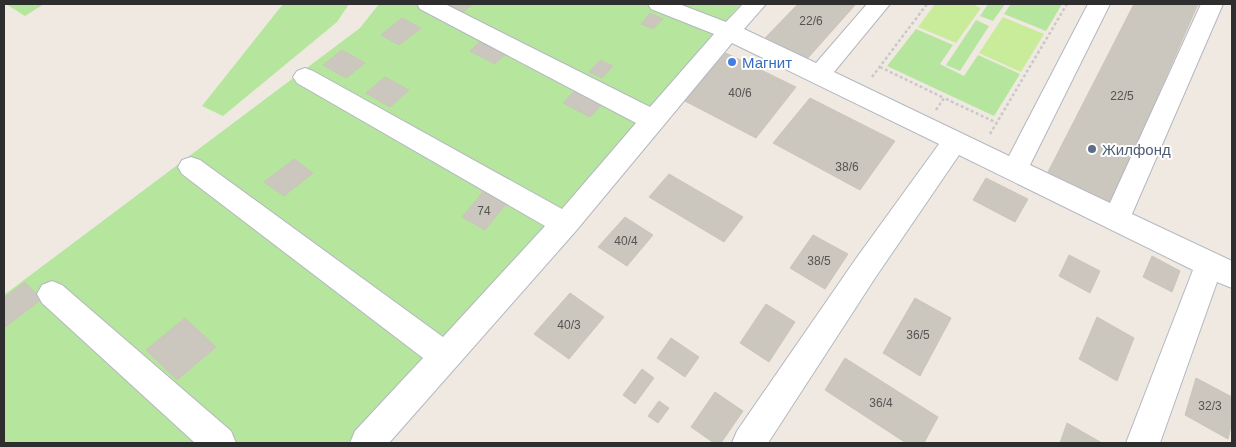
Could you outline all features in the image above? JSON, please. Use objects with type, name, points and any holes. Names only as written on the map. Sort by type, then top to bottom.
[{"type":"street","points":[[428,4],[653,120]]},
{"type":"street","points":[[662,4],[730,32],[1221,270],[1143,443]]},
{"type":"street","points":[[367,443],[565,224],[755,4]]},
{"type":"street","points":[[819,75],[879,4]]},
{"type":"street","points":[[1014,170],[1099,4]]},
{"type":"street","points":[[1116,219],[1212,4]]},
{"type":"street","points":[[305,77],[565,224]]},
{"type":"street","points":[[749,443],[865,269],[967,146]]},
{"type":"street","points":[[191,167],[446,357]]},
{"type":"street","points":[[52,294],[219,443]]},
{"type":"path","points":[[859,94],[927,4]]},
{"type":"path","points":[[967,146],[996,123],[1067,4]]},
{"type":"path","points":[[880,67],[996,123]]},
{"type":"path","points":[[936,111],[944,98]]},
{"type":"green space","points":[[6,4],[44,4],[25,16]]},
{"type":"green space","points":[[283,4],[349,4],[337,22],[223,116],[202,106]]},
{"type":"green space","points":[[379,4],[741,4],[465,319],[348,443],[4,443],[4,295],[360,28]]},
{"type":"green space","points":[[935,4],[972,4],[981,8],[956,43],[918,27]]},
{"type":"green space","points":[[988,4],[1005,4],[993,21],[980,16]]},
{"type":"green space","points":[[1011,4],[1062,4],[1046,31],[1004,14]]},
{"type":"green space","points":[[1003,17],[1044,34],[1021,72],[979,53]]},
{"type":"green space","points":[[976,20],[989,26],[960,71],[946,65]]},
{"type":"green space","points":[[916,29],[953,45],[940,64],[964,76],[978,55],[1020,74],[994,116],[887,66]]},
{"type":"building","points":[[450,4],[473,4],[462,13],[448,6]]},
{"type":"building","points":[[798,4],[856,4],[807,59],[765,38]]},
{"type":"building","points":[[1134,4],[1198,4],[1111,202],[1048,172]]},
{"type":"building","points":[[650,13],[663,19],[653,29],[641,24]]},
{"type":"building","points":[[402,18],[421,28],[399,45],[381,35]]},
{"type":"building","points":[[486,36],[511,49],[495,64],[470,51]]},
{"type":"building","points":[[342,50],[365,63],[346,78],[323,65]]},
{"type":"building","points":[[726,53],[796,87],[756,138],[683,100]]},
{"type":"building","points":[[600,60],[613,66],[602,78],[589,72]]},
{"type":"building","points":[[385,77],[409,90],[390,107],[366,93]]},
{"type":"building","points":[[578,87],[606,100],[590,117],[563,103]]},
{"type":"building","points":[[810,98],[895,141],[860,190],[773,143]]},
{"type":"building","points":[[294,159],[313,173],[284,196],[264,182]]},
{"type":"building","points":[[669,174],[743,217],[724,242],[649,197]]},
{"type":"building","points":[[986,178],[1028,199],[1015,222],[973,200]]},
{"type":"building","points":[[483,192],[506,204],[485,230],[462,217]]},
{"type":"building","points":[[625,217],[653,235],[627,266],[598,247]]},
{"type":"building","points":[[813,235],[848,254],[825,289],[790,268]]},
{"type":"building","points":[[1069,255],[1100,271],[1090,293],[1059,276]]},
{"type":"building","points":[[1152,256],[1180,271],[1172,292],[1143,277]]},
{"type":"building","points":[[25,282],[42,299],[4,328],[4,298]]},
{"type":"building","points":[[570,293],[604,317],[569,359],[534,334]]},
{"type":"building","points":[[915,298],[951,318],[920,376],[883,353]]},
{"type":"building","points":[[766,304],[795,322],[769,362],[740,343]]},
{"type":"building","points":[[1097,317],[1134,338],[1117,381],[1079,359]]},
{"type":"building","points":[[185,318],[216,347],[177,380],[146,350]]},
{"type":"building","points":[[671,338],[699,357],[685,377],[657,358]]},
{"type":"building","points":[[845,358],[938,417],[924,443],[906,443],[825,390]]},
{"type":"building","points":[[642,369],[654,378],[635,404],[623,395]]},
{"type":"building","points":[[1196,378],[1232,397],[1232,422],[1228,439],[1185,415]]},
{"type":"building","points":[[715,392],[743,411],[721,443],[714,443],[691,427]]},
{"type":"building","points":[[659,401],[669,408],[658,423],[648,416]]},
{"type":"building","points":[[1067,423],[1102,443],[1060,443]]},
{"type":"place","name":"Магнит","points":[[732,62]]},
{"type":"place","name":"Жилфонд","points":[[1092,149]]}]
